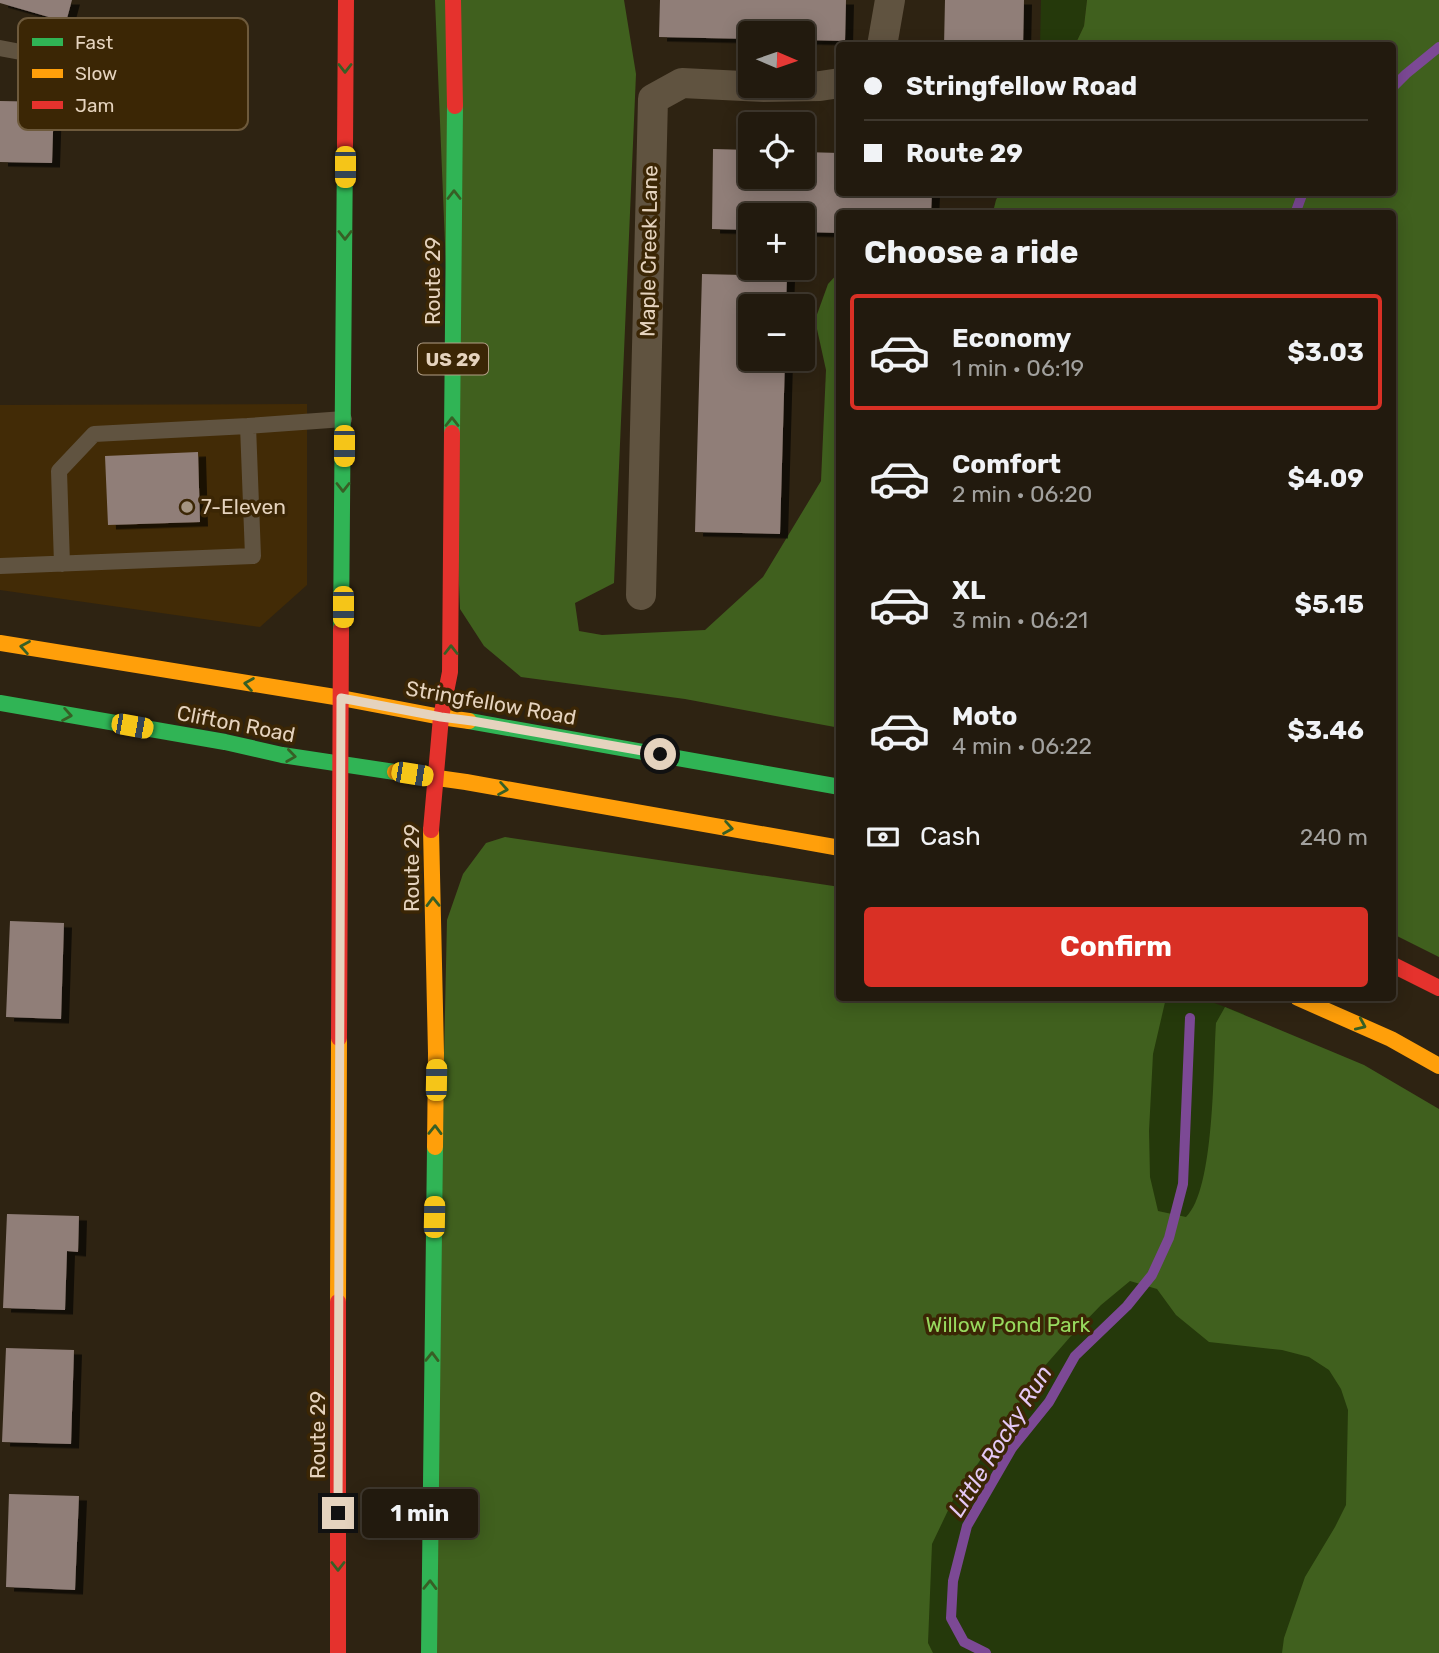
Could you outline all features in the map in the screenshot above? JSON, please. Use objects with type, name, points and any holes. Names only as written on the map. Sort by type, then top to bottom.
[{"type":"main road","name":"Route 29","points":[[338,1653],[345,0]]},
{"type":"main road","name":"Route 29","points":[[429,1653],[436,1053],[431,824],[441,717],[450,672],[455,94],[453,0]]},
{"type":"main road","name":"Clifton Road","points":[[0,643],[341,698]]},
{"type":"main road","name":"Stringfellow Road","points":[[341,698],[836,786]]},
{"type":"main road","name":"Clifton Road","points":[[0,703],[225,742],[282,755],[341,763]]},
{"type":"main road","points":[[341,763],[836,847]]},
{"type":"main road","points":[[1396,966],[1439,988]]},
{"type":"main road","points":[[1305,1001],[1391,1039],[1439,1066]]},
{"type":"street","points":[[883,42],[890,0]]},
{"type":"street","name":"Maple Creek Lane","points":[[641,596],[653,99],[682,83],[764,87],[836,84]]},
{"type":"lane","points":[[0,48],[18,51]]},
{"type":"lane","points":[[62,564],[59,471],[94,434],[344,419]]},
{"type":"lane","points":[[0,566],[253,556],[248,426]]},
{"type":"shaded area","points":[[307,404],[307,585],[260,627],[0,590],[0,405]]},
{"type":"green space","points":[[435,0],[624,0],[636,74],[614,583],[575,603],[579,631],[602,635],[705,630],[763,577],[821,481],[826,370],[815,320],[828,284],[836,275],[836,727],[685,699],[521,677],[484,646],[460,609]]},
{"type":"green space","points":[[1041,0],[1087,0],[1084,26],[1076,42],[1040,42]]},
{"type":"green space","points":[[1087,0],[1439,0],[1439,957],[1396,936],[1396,210],[994,210],[998,196],[1396,196],[1396,42],[1076,42],[1084,26]]},
{"type":"green space","name":"Willow Pond Park","points":[[505,837],[836,886],[836,1001],[1165,1001],[1153,1054],[1149,1131],[1150,1177],[1158,1211],[1186,1217],[1195,1203],[1202,1181],[1211,1126],[1216,1023],[1225,1007],[1364,1065],[1439,1109],[1439,1653],[1282,1653],[1284,1638],[1305,1577],[1346,1505],[1348,1410],[1341,1389],[1329,1370],[1309,1357],[1282,1350],[1209,1342],[1176,1315],[1157,1289],[1130,1281],[1101,1305],[1043,1368],[953,1500],[932,1544],[928,1643],[933,1653],[431,1653],[447,920],[463,874],[486,843]]},
{"type":"green space","name":"Willow Pond Park","points":[[836,896],[836,1001],[1209,1001],[1244,1014],[1439,1653],[486,1653]]},
{"type":"building","points":[[0,0],[72,0],[67,18],[52,18],[0,3]]},
{"type":"building","points":[[660,0],[846,0],[845,41],[816,40],[816,21],[738,21],[738,39],[659,37]]},
{"type":"building","points":[[945,0],[1024,0],[1023,42],[944,42]]},
{"type":"building","points":[[0,101],[18,101],[18,130],[53,130],[52,163],[0,162]]},
{"type":"building","points":[[713,149],[738,150],[738,189],[815,189],[815,152],[836,153],[836,196],[932,196],[931,210],[836,210],[836,233],[815,232],[815,203],[738,203],[738,230],[712,229]]},
{"type":"building","points":[[702,274],[738,275],[738,280],[787,280],[786,294],[738,294],[738,371],[785,371],[780,534],[695,532]]},
{"type":"building","points":[[198,452],[200,522],[108,525],[105,456]]},
{"type":"building","points":[[10,921],[64,923],[61,1019],[6,1017]]},
{"type":"building","points":[[7,1214],[79,1216],[78,1252],[67,1251],[65,1310],[3,1308]]},
{"type":"building","points":[[6,1348],[74,1350],[71,1444],[2,1442]]},
{"type":"building","points":[[9,1494],[79,1496],[75,1590],[6,1587]]},
{"type":"waterway","name":"Little Rocky Run","points":[[1396,84],[1439,47]]},
{"type":"waterway","name":"Little Rocky Run","points":[[1296,210],[1302,196]]},
{"type":"waterway","name":"Little Rocky Run","points":[[986,1653],[964,1642],[951,1618],[953,1581],[967,1526],[1012,1448],[1049,1402],[1075,1356],[1127,1306],[1152,1275],[1169,1238],[1183,1184],[1190,1018]]},
{"type":"traffic: fast","points":[[452,433],[455,106]]},
{"type":"traffic: fast","points":[[341,629],[345,146]]},
{"type":"traffic: fast","points":[[0,703],[225,742],[282,755],[395,772]]},
{"type":"traffic: fast","points":[[469,721],[836,786]]},
{"type":"traffic: fast","points":[[429,1653],[435,1147]]},
{"type":"traffic: slow","points":[[0,643],[469,721]]},
{"type":"traffic: slow","points":[[395,772],[836,847]]},
{"type":"traffic: slow","points":[[431,830],[436,1053],[435,1147]]},
{"type":"traffic: slow","points":[[1305,1001],[1391,1039],[1439,1066]]},
{"type":"traffic: slow","points":[[338,1302],[339,1038]]},
{"type":"traffic: jam","points":[[345,146],[346,0]]},
{"type":"traffic: jam","points":[[453,0],[455,106]]},
{"type":"traffic: jam","points":[[431,830],[441,717],[450,672],[452,433]]},
{"type":"traffic: jam","points":[[339,1038],[341,629]]},
{"type":"traffic: jam","points":[[1396,966],[1439,988]]},
{"type":"traffic: jam","points":[[338,1302],[338,1653]]},
{"type":"place","name":"7-Eleven","points":[[187,507]]},
{"type":"route","points":[[338,1513],[341,698],[660,754]]}]
